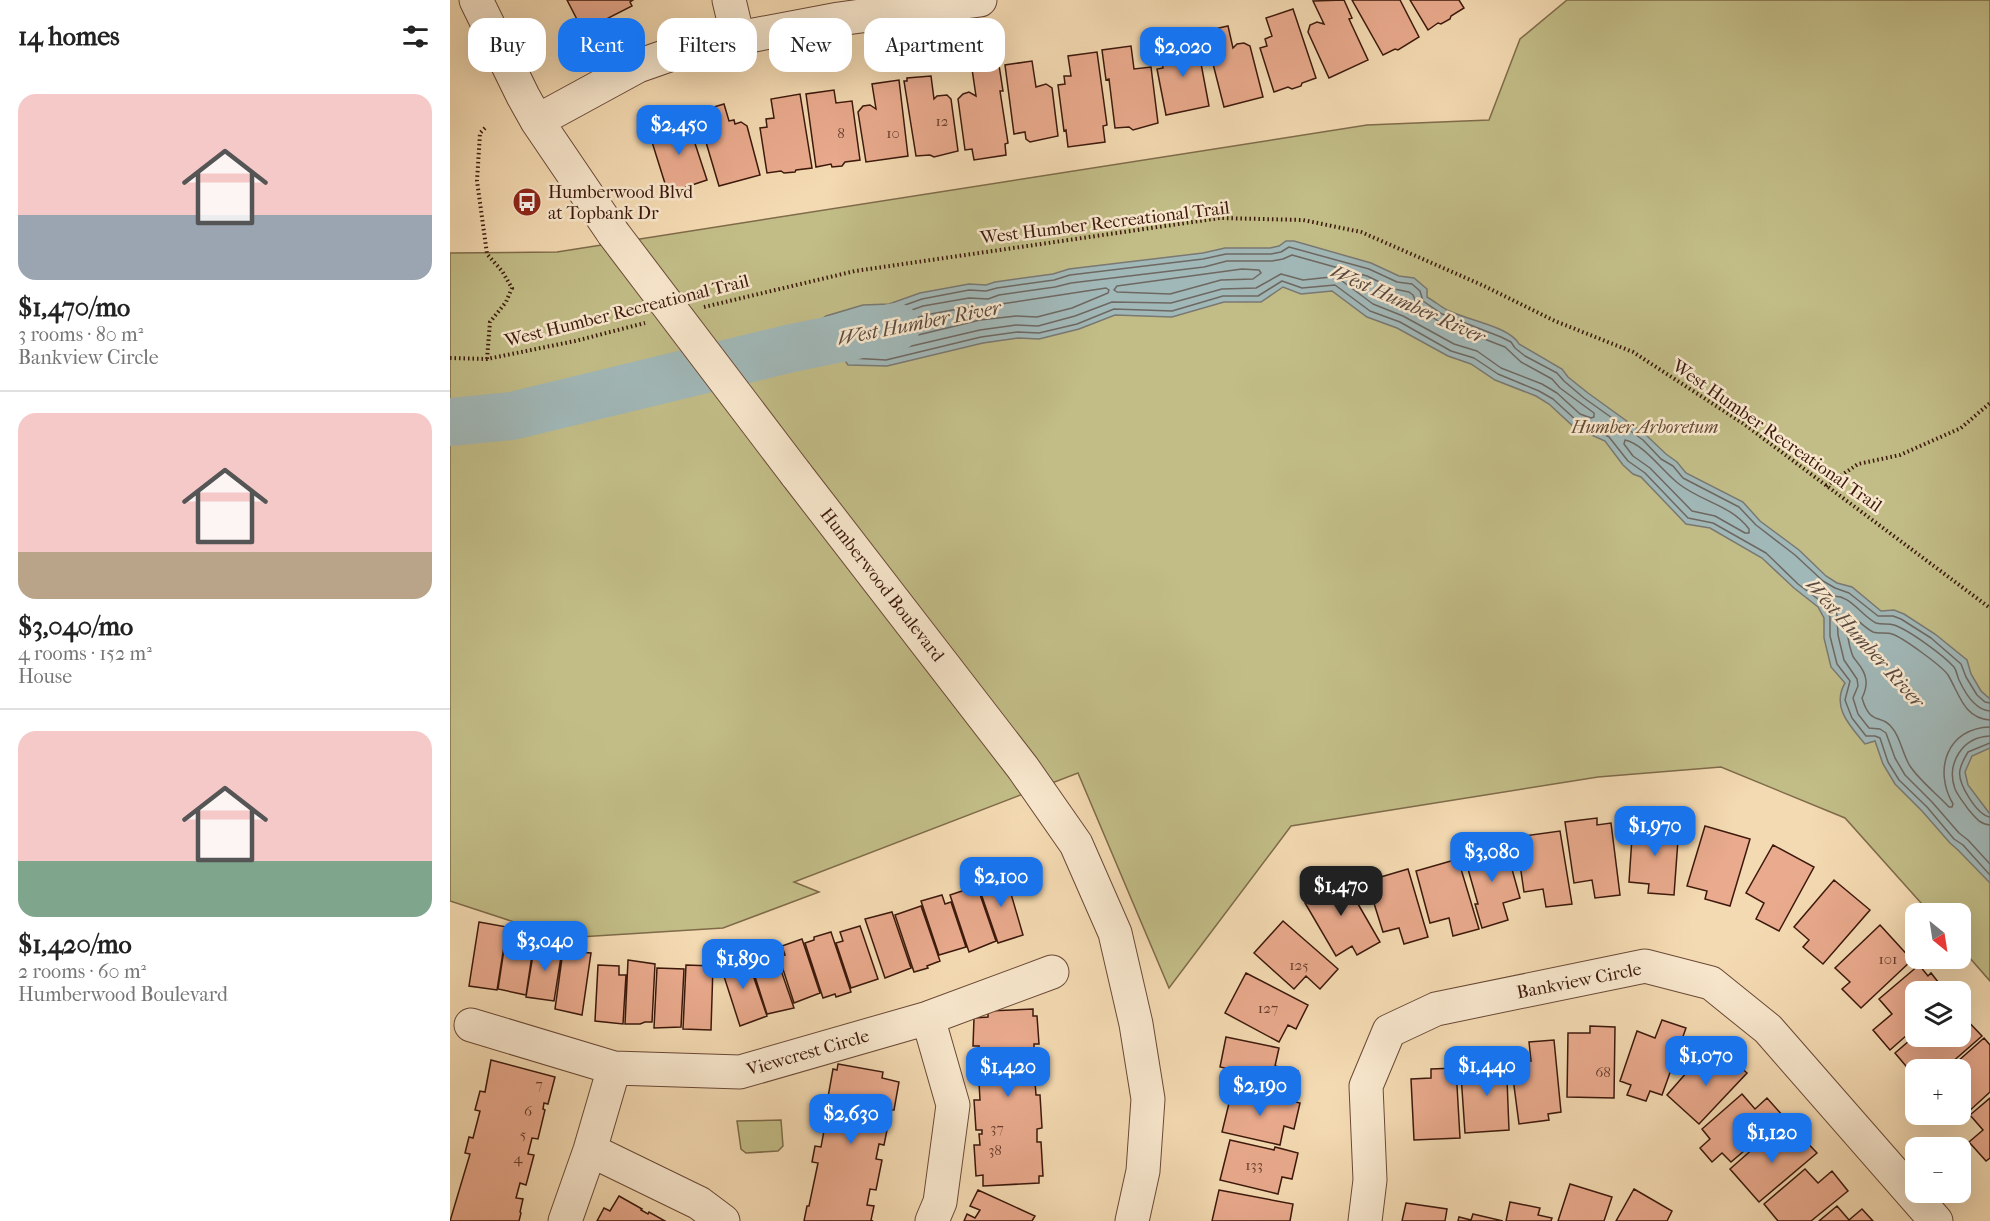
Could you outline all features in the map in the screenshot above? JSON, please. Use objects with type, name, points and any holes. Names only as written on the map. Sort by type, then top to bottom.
[{"type":"street","name":"Humberwood Boulevard","points":[[476,0],[537,121],[613,232],[795,474],[1023,768],[1076,844],[1115,933],[1136,1024],[1148,1099],[1143,1171],[1132,1221]]},
{"type":"street","points":[[729,0],[733,18]]},
{"type":"street","points":[[757,34],[839,19],[980,0]]},
{"type":"street","points":[[537,121],[638,66],[657,59]]},
{"type":"street","name":"Bankview Circle","points":[[1365,1221],[1370,1180],[1366,1086],[1389,1030],[1436,1009],[1645,966],[1712,983],[1768,1029],[1936,1221]]},
{"type":"street","name":"Viewcrest Circle","points":[[471,1025],[615,1068],[740,1072],[928,1018],[1052,972]]},
{"type":"street","points":[[928,1018],[953,1105],[940,1202],[932,1221]]},
{"type":"street","points":[[565,1221],[615,1068]]},
{"type":"street","points":[[590,1150],[699,1203],[723,1221]]},
{"type":"path","points":[[485,128],[480,133],[477,181],[487,254],[502,271],[512,288],[506,302],[490,322],[487,359]]},
{"type":"path","name":"West Humber Recreational Trail","points":[[702,308],[867,269],[1220,218],[1303,220],[1361,232],[1482,285],[1556,321],[1633,352],[1744,424],[1990,608]]},
{"type":"path","name":"West Humber Recreational Trail","points":[[450,358],[487,359],[575,341],[656,320]]},
{"type":"path","points":[[1826,486],[1857,464],[1900,455],[1961,428],[1990,403]]},
{"type":"green space","name":"Humber Arboretum","points":[[1567,0],[1990,0],[1990,981],[1971,959],[1971,903],[1921,903],[1845,818],[1721,767],[1598,777],[1291,826],[1169,988],[1078,773],[794,882],[819,892],[723,928],[563,938],[450,901],[450,253],[557,252],[1367,125],[1489,120],[1520,39]]},
{"type":"green space","points":[[781,1120],[783,1146],[778,1151],[746,1153],[741,1149],[737,1121]]},
{"type":"water","points":[[1286,241],[1294,241],[1371,263],[1399,276],[1414,278],[1427,289],[1427,297],[1447,310],[1506,332],[1519,344],[1562,369],[1568,377],[1588,393],[1646,435],[1686,473],[1743,502],[1760,521],[1799,550],[1826,576],[1837,583],[1852,587],[1881,611],[1894,610],[1904,614],[1935,634],[1967,660],[1971,674],[1981,691],[1990,699],[1990,748],[1972,756],[1965,772],[1968,785],[1990,814],[1990,883],[1895,784],[1883,764],[1875,741],[1865,744],[1848,723],[1840,700],[1845,683],[1831,667],[1824,638],[1824,618],[1818,607],[1762,558],[1710,528],[1686,524],[1641,477],[1633,474],[1623,465],[1605,441],[1574,427],[1549,404],[1536,396],[1495,380],[1471,364],[1448,356],[1397,328],[1367,317],[1332,291],[1301,294],[1283,287],[1261,302],[1224,302],[1172,317],[1115,315],[1079,329],[1039,339],[1018,338],[983,343],[887,366],[848,365],[819,322],[826,316],[863,305],[889,304],[920,293],[969,284],[986,285],[1053,274],[1069,269],[1203,253],[1225,248],[1270,248]]},
{"type":"building","points":[[567,0],[633,0],[630,2],[632,6],[608,18],[576,18]]},
{"type":"building","points":[[1344,0],[1352,18],[1349,19],[1368,60],[1329,78],[1308,32],[1310,25],[1317,22],[1324,24],[1313,1]]},
{"type":"building","points":[[1352,0],[1400,0],[1419,37],[1398,50],[1395,49],[1383,55]]},
{"type":"building","points":[[1410,0],[1459,0],[1464,8],[1450,19],[1428,30]]},
{"type":"building","points":[[1293,9],[1316,78],[1292,89],[1288,87],[1274,92],[1260,48],[1267,46],[1265,39],[1272,36],[1266,18]]},
{"type":"building","points":[[1228,26],[1233,48],[1237,44],[1244,43],[1250,46],[1263,97],[1224,107],[1212,60],[1209,61],[1201,32]]},
{"type":"building","points":[[1196,37],[1209,106],[1166,115],[1157,69],[1163,68],[1162,60],[1170,58],[1169,42]]},
{"type":"building","points":[[1131,46],[1134,69],[1151,67],[1158,123],[1133,130],[1129,127],[1115,128],[1109,79],[1106,80],[1102,50]]},
{"type":"building","points":[[1097,52],[1107,125],[1103,126],[1105,142],[1068,147],[1058,85],[1065,84],[1064,76],[1071,76],[1068,56]]},
{"type":"building","points":[[1032,61],[1036,87],[1046,84],[1052,88],[1058,136],[1030,142],[1026,139],[1025,132],[1014,134],[1005,65]]},
{"type":"building","points":[[972,72],[1000,72],[1003,91],[1000,91],[1008,143],[1005,144],[1006,155],[974,160],[972,149],[965,150],[958,99],[969,92],[976,96]]},
{"type":"building","points":[[931,76],[934,99],[937,96],[947,95],[951,99],[958,151],[934,157],[916,156],[904,81],[907,81],[907,78]]},
{"type":"building","points":[[899,80],[908,156],[866,162],[858,112],[863,106],[870,105],[876,109],[872,84]]},
{"type":"building","points":[[834,90],[836,103],[852,101],[860,160],[845,162],[842,166],[832,167],[831,164],[816,167],[806,94]]},
{"type":"building","points":[[800,94],[812,168],[795,172],[767,173],[760,128],[767,127],[766,119],[774,118],[771,99]]},
{"type":"building","points":[[724,104],[729,121],[734,120],[735,124],[741,122],[747,126],[760,175],[719,186],[697,112]]},
{"type":"building","points":[[686,116],[707,180],[668,193],[652,142],[665,137],[661,124]]},
{"type":"building","points":[[1597,818],[1597,825],[1611,823],[1620,895],[1595,898],[1592,880],[1574,883],[1565,822]]},
{"type":"building","points":[[1633,823],[1679,826],[1674,895],[1648,893],[1649,884],[1629,882]]},
{"type":"building","points":[[1705,826],[1750,839],[1730,906],[1705,899],[1707,891],[1687,886]]},
{"type":"building","points":[[1560,831],[1572,904],[1546,907],[1543,889],[1524,892],[1516,837]]},
{"type":"building","points":[[1505,844],[1520,898],[1503,903],[1508,920],[1482,928],[1475,904],[1478,904],[1464,855]]},
{"type":"building","points":[[1773,845],[1814,867],[1779,931],[1756,919],[1764,903],[1746,893]]},
{"type":"building","points":[[1458,859],[1479,929],[1453,936],[1449,918],[1430,923],[1416,871]]},
{"type":"building","points":[[1408,869],[1428,937],[1404,944],[1399,928],[1383,932],[1367,881]]},
{"type":"building","points":[[1339,871],[1380,942],[1357,955],[1352,946],[1336,956],[1305,903],[1321,894],[1315,884]]},
{"type":"building","points":[[1003,874],[1005,881],[1007,880],[1023,935],[998,943],[977,882]]},
{"type":"building","points":[[1834,880],[1870,910],[1823,964],[1803,947],[1809,940],[1794,927]]},
{"type":"building","points":[[977,886],[996,941],[969,952],[950,895]]},
{"type":"building","points":[[942,895],[945,904],[951,902],[966,947],[939,955],[921,901]]},
{"type":"building","points":[[921,906],[940,961],[914,972],[895,915]]},
{"type":"building","points":[[892,912],[911,968],[885,978],[865,919]]},
{"type":"building","points":[[1283,921],[1338,969],[1320,989],[1306,976],[1294,989],[1254,953]]},
{"type":"building","points":[[479,922],[507,927],[497,990],[469,986]]},
{"type":"building","points":[[1880,925],[1905,952],[1905,967],[1861,1008],[1842,989],[1850,982],[1835,968]]},
{"type":"building","points":[[860,926],[878,979],[851,988],[836,943],[843,941],[840,932]]},
{"type":"building","points":[[507,930],[535,935],[526,995],[498,989]]},
{"type":"building","points":[[831,932],[851,992],[823,998],[805,943],[814,940],[814,937]]},
{"type":"building","points":[[802,939],[820,993],[794,1003],[779,957],[785,955],[782,946]]},
{"type":"building","points":[[542,941],[563,944],[554,1001],[526,997],[534,949],[541,950]]},
{"type":"building","points":[[774,950],[794,1008],[767,1014],[749,958]]},
{"type":"building","points":[[563,951],[591,953],[582,1015],[555,1009]]},
{"type":"building","points":[[746,955],[767,1016],[740,1026],[720,964]]},
{"type":"building","points":[[628,960],[655,964],[652,1022],[625,1024]]},
{"type":"building","points":[[598,965],[619,966],[619,975],[626,975],[623,1024],[595,1021]]},
{"type":"building","points":[[686,965],[713,966],[711,1030],[683,1029]]},
{"type":"building","points":[[657,968],[684,969],[681,1027],[654,1028]]},
{"type":"building","points":[[1914,969],[1922,969],[1928,976],[1931,973],[1937,981],[1905,981],[1905,1037],[1890,1050],[1873,1030],[1892,1014],[1879,999]]},
{"type":"building","points":[[1246,973],[1308,1005],[1296,1029],[1288,1025],[1279,1042],[1225,1013]]},
{"type":"building","points":[[1033,1009],[1033,1016],[1037,1016],[1039,1044],[1034,1044],[1034,1049],[1038,1049],[1040,1082],[1035,1082],[1036,1095],[1040,1095],[1042,1128],[1037,1129],[1037,1142],[1041,1142],[1043,1176],[1039,1176],[1039,1183],[983,1186],[983,1175],[976,1176],[974,1145],[980,1145],[979,1134],[982,1134],[982,1130],[976,1130],[974,1100],[980,1100],[979,1083],[973,1083],[972,1052],[979,1052],[979,1046],[973,1046],[974,1018],[988,1017],[988,1011]]},
{"type":"building","points":[[1662,1020],[1686,1028],[1662,1095],[1650,1091],[1646,1101],[1627,1095],[1631,1085],[1620,1081],[1637,1031],[1655,1038]]},
{"type":"building","points":[[1971,1024],[1982,1036],[1971,1046]]},
{"type":"building","points":[[1590,1026],[1615,1027],[1614,1098],[1567,1097],[1568,1033],[1590,1033]]},
{"type":"building","points":[[1226,1037],[1279,1048],[1275,1066],[1298,1071],[1293,1097],[1223,1081],[1225,1068],[1220,1067]]},
{"type":"building","points":[[1984,1038],[1990,1045],[1990,1092],[1971,1109],[1971,1059],[1960,1059]]},
{"type":"building","points":[[1554,1040],[1561,1112],[1548,1114],[1549,1120],[1519,1124],[1511,1063],[1531,1061],[1529,1042]]},
{"type":"building","points":[[1905,1044],[1905,1047],[1969,1047],[1956,1059],[1905,1059],[1905,1065],[1895,1053]]},
{"type":"building","points":[[1506,1054],[1509,1130],[1465,1133],[1461,1075],[1481,1074],[1480,1056]]},
{"type":"building","points":[[1727,1055],[1747,1073],[1699,1124],[1667,1095],[1701,1056],[1715,1068]]},
{"type":"building","points":[[491,1060],[555,1077],[548,1104],[544,1103],[543,1109],[545,1110],[538,1139],[532,1138],[528,1154],[534,1155],[526,1185],[520,1183],[516,1198],[523,1199],[519,1221],[450,1221],[470,1154],[465,1153],[469,1137],[473,1138],[480,1111],[475,1110],[480,1091],[485,1092]]},
{"type":"building","points":[[838,1064],[883,1072],[882,1078],[899,1082],[884,1145],[879,1144],[876,1159],[882,1160],[876,1190],[870,1189],[867,1205],[874,1206],[871,1220],[873,1221],[804,1221],[818,1163],[812,1162],[815,1146],[821,1147],[826,1120],[821,1119],[825,1100],[829,1101],[830,1098],[828,1097],[833,1069],[837,1070]]},
{"type":"building","points":[[1456,1068],[1460,1138],[1414,1140],[1411,1079],[1431,1078],[1431,1069]]},
{"type":"building","points":[[1232,1091],[1300,1103],[1294,1129],[1284,1126],[1280,1145],[1222,1132]]},
{"type":"building","points":[[1742,1094],[1755,1109],[1767,1098],[1784,1117],[1731,1162],[1722,1153],[1712,1162],[1700,1148],[1710,1139],[1702,1129]]},
{"type":"building","points":[[1990,1098],[1990,1158],[1986,1161],[1971,1144],[1971,1140],[1983,1130],[1971,1114]]},
{"type":"building","points":[[1772,1132],[1785,1146],[1799,1134],[1817,1153],[1759,1202],[1730,1169]]},
{"type":"building","points":[[1230,1140],[1298,1153],[1292,1179],[1282,1177],[1278,1194],[1220,1180]]},
{"type":"building","points":[[1805,1169],[1818,1183],[1832,1171],[1848,1191],[1811,1221],[1778,1221],[1764,1204]]},
{"type":"building","points":[[1570,1184],[1612,1197],[1604,1221],[1558,1221]]},
{"type":"building","points":[[1634,1189],[1672,1211],[1667,1221],[1616,1221]]},
{"type":"building","points":[[978,1190],[1035,1216],[1032,1221],[964,1221],[967,1214],[975,1218],[980,1210],[970,1206]]},
{"type":"building","points":[[1219,1190],[1293,1204],[1290,1221],[1212,1221]]},
{"type":"building","points":[[619,1196],[648,1214],[649,1212],[665,1221],[597,1221],[604,1208],[610,1211]]},
{"type":"building","points":[[1510,1202],[1540,1208],[1538,1215],[1552,1218],[1551,1221],[1506,1221]]},
{"type":"building","points":[[1406,1203],[1447,1209],[1445,1221],[1402,1221]]},
{"type":"building","points":[[1837,1206],[1849,1220],[1862,1209],[1873,1221],[1819,1221]]},
{"type":"building","points":[[1473,1214],[1503,1221],[1458,1221],[1459,1217],[1471,1220]]},
{"type":"waterway","name":"West Humber River","points":[[450,422],[512,416],[792,348],[896,327]]},
{"type":"place","name":"Humberwood Blvd at Topbank Dr","points":[[527,202]]}]
